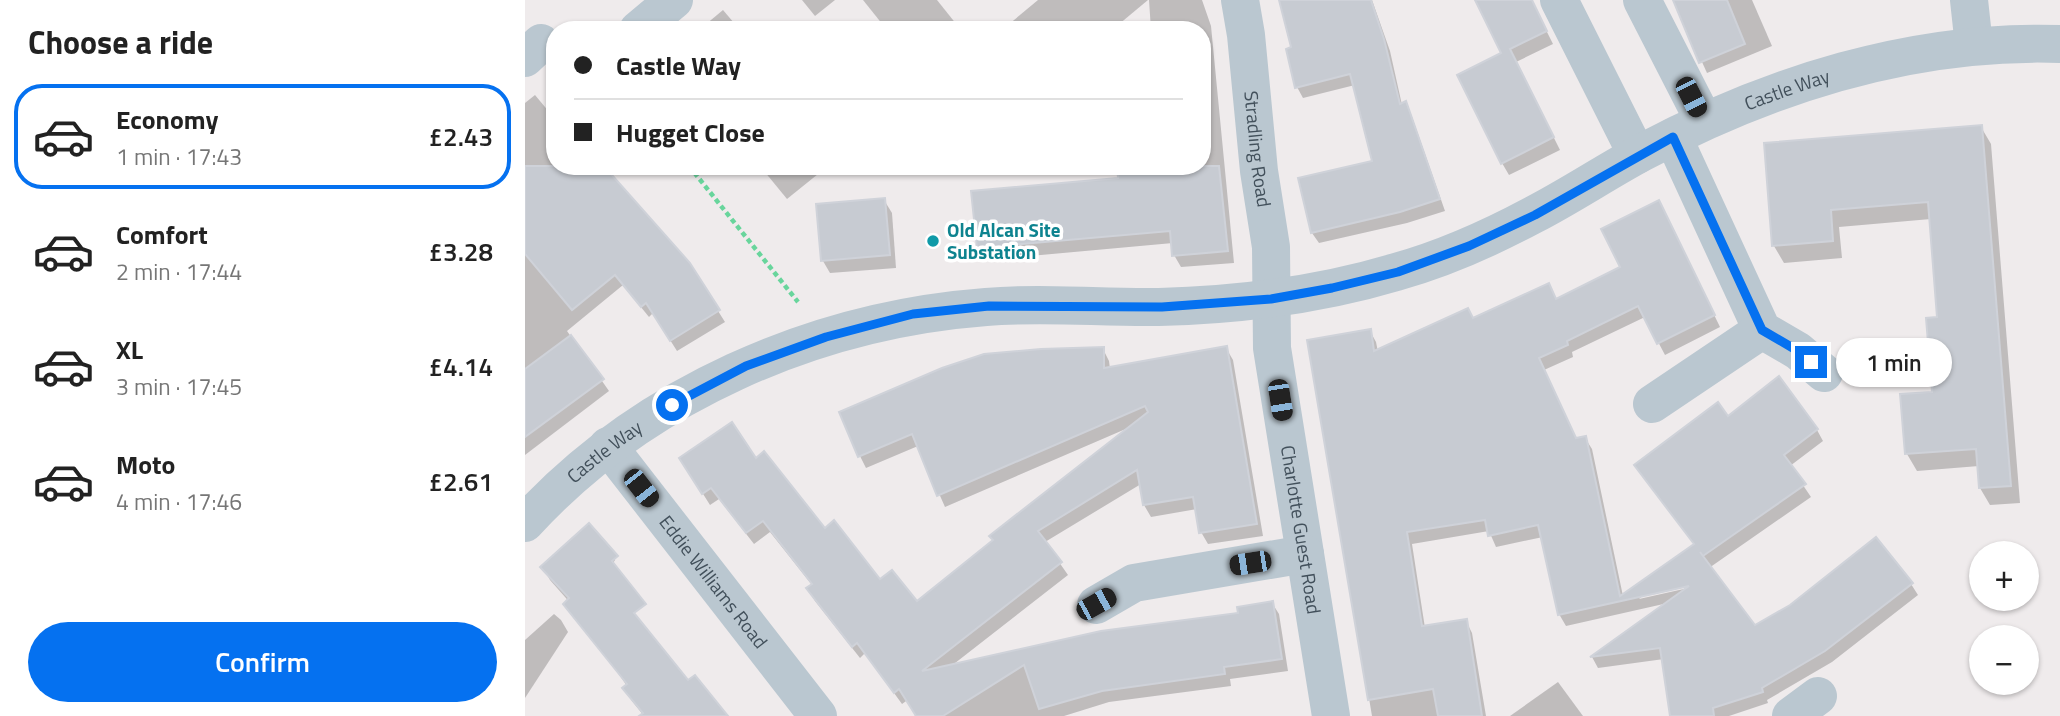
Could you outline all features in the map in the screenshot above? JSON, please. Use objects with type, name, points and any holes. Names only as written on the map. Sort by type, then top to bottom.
[{"type":"street","points":[[649,21],[674,0]]},
{"type":"street","name":"Stradling Road","points":[[1240,0],[1246,35],[1259,172],[1271,247],[1271,299]]},
{"type":"street","points":[[1559,0],[1637,155]]},
{"type":"street","points":[[1642,0],[1762,330],[1798,351],[1824,373]]},
{"type":"street","points":[[1969,0],[1973,46]]},
{"type":"street","name":"Castle Way","points":[[525,523],[608,446],[672,405],[746,366],[826,337],[913,314],[989,306],[1162,307],[1271,299],[1332,288],[1398,272],[1469,246],[1535,215],[1637,155],[1753,99],[1824,76],[1899,58],[1973,46],[2060,44]]},
{"type":"street","name":"Charlotte Guest Road","points":[[1271,299],[1272,348],[1331,716]]},
{"type":"street","points":[[1652,404],[1762,330]]},
{"type":"street","name":"Eddie Williams Road","points":[[608,446],[818,716]]},
{"type":"street","points":[[1096,604],[1134,583],[1305,554]]},
{"type":"path","points":[[696,175],[826,337]]},
{"type":"building","points":[[1279,0],[1371,0],[1400,104],[1406,101],[1440,199],[1400,212],[1311,233],[1298,178],[1372,161],[1350,74],[1295,88],[1286,49],[1291,47]]},
{"type":"building","points":[[1475,0],[1532,0],[1547,31],[1510,49],[1554,137],[1501,164],[1457,75],[1501,53]]},
{"type":"building","points":[[1673,0],[1727,0],[1745,44],[1699,63]]},
{"type":"building","points":[[1982,125],[2011,486],[1979,488],[1976,449],[1905,454],[1900,394],[1932,392],[1926,318],[1937,317],[1928,202],[1831,210],[1833,241],[1772,246],[1764,143]]},
{"type":"building","points":[[525,166],[546,166],[546,175],[612,175],[690,263],[720,310],[670,341],[646,303],[641,307],[615,275],[572,310],[525,254]]},
{"type":"building","points":[[1211,166],[1219,166],[1228,251],[1172,256],[1170,231],[977,248],[971,191],[1118,178],[1118,175],[1211,175]]},
{"type":"building","points":[[885,198],[890,255],[821,261],[816,204]]},
{"type":"building","points":[[1659,200],[1715,315],[1657,344],[1638,306],[1539,358],[1576,438],[1586,436],[1620,596],[1694,544],[1634,465],[1718,402],[1728,416],[1779,376],[1818,429],[1784,455],[1806,484],[1703,556],[1755,625],[1790,605],[1876,537],[1913,583],[1825,651],[1762,688],[1763,692],[1713,708],[1714,716],[1670,716],[1660,648],[1590,657],[1689,586],[1558,615],[1538,525],[1488,536],[1485,520],[1407,532],[1422,626],[1467,619],[1482,716],[1438,716],[1433,689],[1368,700],[1307,340],[1371,329],[1374,351],[1468,308],[1473,318],[1549,283],[1556,299],[1620,267],[1601,229]]},
{"type":"building","points":[[571,335],[604,379],[525,437],[525,369]]},
{"type":"building","points":[[1227,346],[1257,524],[1199,533],[1193,497],[1143,505],[1137,470],[1038,531],[1062,562],[922,671],[1101,631],[1238,613],[1237,607],[1273,601],[1282,659],[1224,667],[1225,674],[1102,691],[1039,709],[1024,665],[943,716],[916,716],[899,689],[894,693],[857,643],[852,647],[806,588],[812,584],[763,521],[746,533],[711,488],[702,494],[679,458],[732,422],[756,458],[764,451],[825,528],[834,520],[880,579],[892,570],[917,601],[993,540],[989,536],[1148,412],[1145,406],[937,496],[912,434],[858,457],[839,412],[942,368],[984,354],[1104,347],[1104,368]]},
{"type":"building","points":[[589,523],[618,556],[612,561],[646,604],[634,613],[688,680],[695,675],[728,716],[639,716],[643,713],[622,688],[627,684],[563,604],[569,598],[540,567]]},
{"type":"place","name":"Old Alcan Site Substation","points":[[933,241]]},
{"type":"route","points":[[672,405],[746,366],[826,337],[913,314],[989,306],[1162,307],[1271,299],[1398,272],[1469,246],[1535,215],[1673,137],[1762,330],[1798,351],[1811,362]]}]
